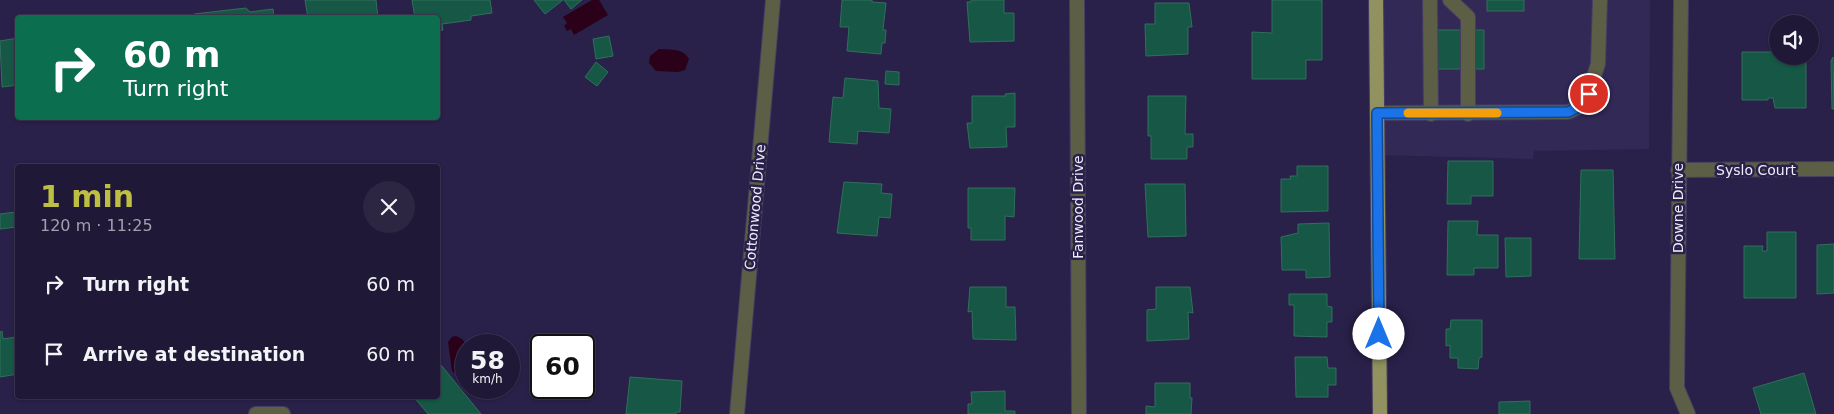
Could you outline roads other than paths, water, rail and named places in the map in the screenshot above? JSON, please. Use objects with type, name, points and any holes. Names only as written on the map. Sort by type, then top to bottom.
[{"type":"main road","points":[[1376,0],[1380,414]]},
{"type":"street","name":"Cottonwood Drive","points":[[737,414],[773,0]]},
{"type":"street","name":"Fanwood Drive","points":[[1077,0],[1079,414]]},
{"type":"street","points":[[1430,0],[1431,114]]},
{"type":"street","points":[[1450,0],[1468,16],[1468,114]]},
{"type":"street","points":[[1377,113],[1568,112],[1585,104],[1598,64],[1600,0]]},
{"type":"street","name":"Downe Drive","points":[[1681,0],[1677,388],[1688,414]]},
{"type":"street","name":"Syslo Court","points":[[1678,170],[1834,169]]},
{"type":"street","points":[[256,414],[283,414]]}]
